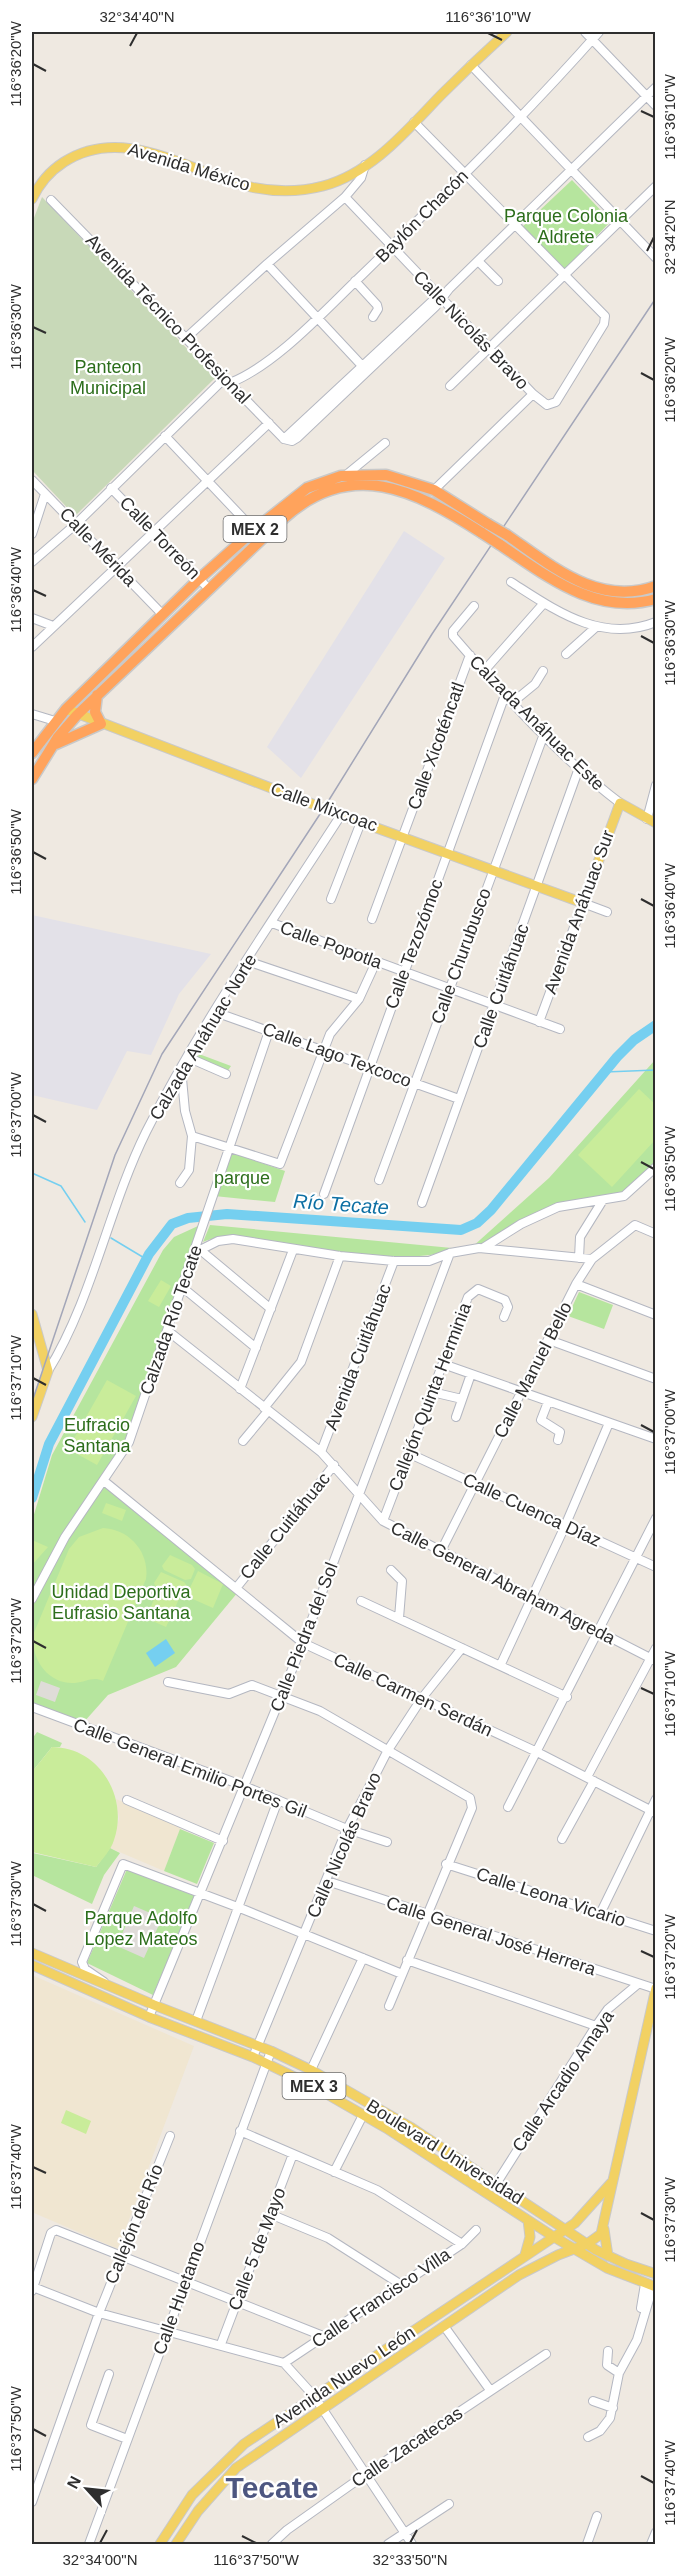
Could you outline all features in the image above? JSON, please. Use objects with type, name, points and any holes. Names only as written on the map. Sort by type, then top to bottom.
[{"type":"highway","name":"MEX 2","points":[[32,753],[66,709],[199,579],[254,530],[307,488],[326,480],[346,476],[386,475],[434,490],[485,528],[499,544],[559,584],[596,600],[628,603],[656,598]]},
{"type":"highway","name":"MEX 2","points":[[32,779],[52,746],[97,694],[304,502],[338,488],[364,485],[402,490],[485,528],[507,535],[565,575],[591,588],[634,592],[656,586]]},
{"type":"highway","points":[[52,746],[101,724],[95,712],[97,694]]},
{"type":"main road","name":"Avenida México","points":[[32,200],[41,183],[61,165],[79,154],[99,148],[118,146],[139,149],[234,182],[268,190],[306,190],[324,186],[342,179],[390,146],[507,32]]},
{"type":"main road","name":"Calle Mixcoac","points":[[66,709],[341,815],[582,903]]},
{"type":"main road","name":"Calzada Anáhuac Este","points":[[620,803],[651,821]]},
{"type":"main road","name":"Avenida Anáhuac Sur","points":[[582,903],[620,803]]},
{"type":"main road","points":[[32,1314],[48,1371],[32,1417]]},
{"type":"main road","points":[[32,1325],[39,1336]]},
{"type":"main road","name":"Boulevard Universidad","points":[[32,1953],[153,2005],[271,2051],[311,2070],[412,2128],[587,2244],[608,2256],[656,2274]]},
{"type":"main road","name":"Boulevard Universidad","points":[[32,1965],[149,2017],[267,2063],[386,2128],[574,2249],[607,2268],[651,2286]]},
{"type":"main road","points":[[608,2256],[604,2229],[655,1989]]},
{"type":"main road","points":[[386,2128],[402,2134],[409,2132],[412,2128]]},
{"type":"main road","name":"Avenida Nuevo León","points":[[160,2544],[192,2496],[227,2458],[314,2396],[586,2214],[614,2179]]},
{"type":"main road","points":[[525,2255],[530,2237],[528,2220]]},
{"type":"main road","points":[[587,2244],[604,2229]]},
{"type":"main road","name":"Avenida Nuevo León","points":[[176,2544],[198,2511],[224,2479],[322,2408],[519,2275],[587,2244]]},
{"type":"street","points":[[585,32],[656,106]]},
{"type":"street","name":"Baylón Chacón","points":[[32,562],[76,524],[165,436],[228,381],[256,370],[316,319],[522,118],[599,32]]},
{"type":"street","points":[[471,65],[656,258]]},
{"type":"street","points":[[267,264],[365,369],[656,87]]},
{"type":"street","points":[[414,122],[564,277]]},
{"type":"street","points":[[186,338],[345,197],[361,178],[364,165]]},
{"type":"street","points":[[450,386],[656,186]]},
{"type":"street","name":"Calle Nicolás Bravo","points":[[345,197],[533,394],[552,406],[605,319],[564,277]]},
{"type":"street","name":"Avenida Técnico Profesional","points":[[51,200],[284,439],[365,369]]},
{"type":"street","points":[[478,261],[498,281]]},
{"type":"street","points":[[355,281],[377,305],[378,309],[373,317]]},
{"type":"street","points":[[434,490],[533,394]]},
{"type":"street","points":[[32,647],[269,423]]},
{"type":"street","points":[[165,436],[254,530]]},
{"type":"street","points":[[346,476],[385,442]]},
{"type":"street","name":"Calle Mérida","points":[[32,480],[163,615]]},
{"type":"street","name":"Calle Torreón","points":[[111,488],[209,589]]},
{"type":"street","points":[[32,534],[34,521],[45,494]]},
{"type":"street","points":[[511,582],[575,621],[596,627],[630,628],[656,622]]},
{"type":"street","points":[[484,671],[544,603]]},
{"type":"street","name":"Calzada Anáhuac Este","points":[[474,606],[453,632],[453,636],[505,695],[579,768],[620,803]]},
{"type":"street","points":[[32,618],[53,626]]},
{"type":"street","points":[[566,654],[596,627]]},
{"type":"street","name":"Calle Xicoténcatl","points":[[372,919],[470,655]]},
{"type":"street","points":[[513,702],[535,684],[543,671]]},
{"type":"street","name":"Calle Tezozómoc","points":[[324,1194],[368,1067],[505,695]]},
{"type":"street","points":[[32,714],[55,721]]},
{"type":"street","name":"Calle Churubusco","points":[[379,1180],[492,869],[544,734]]},
{"type":"street","name":"Calle Cuitláhuac","points":[[422,1203],[579,768]]},
{"type":"street","points":[[651,821],[656,785]]},
{"type":"street","name":"Calzada Anáhuac Norte","points":[[48,1371],[68,1335],[145,1134],[186,1057],[341,815]]},
{"type":"street","points":[[331,899],[361,822]]},
{"type":"street","points":[[582,903],[607,912]]},
{"type":"street","name":"Avenida Anáhuac Sur","points":[[539,1022],[582,903]]},
{"type":"street","name":"Calle Popotla","points":[[272,923],[560,1029]]},
{"type":"street","points":[[248,960],[359,999]]},
{"type":"street","points":[[194,1137],[280,1164],[323,1050],[334,1027],[359,999],[376,962]]},
{"type":"street","name":"Calle Lago Texcoco","points":[[214,1012],[459,1099]]},
{"type":"street","name":"Calzada Río Tecate","points":[[32,1599],[65,1537],[129,1442],[182,1287],[198,1248],[213,1193],[269,1031]]},
{"type":"street","points":[[186,1057],[226,1074]]},
{"type":"street","points":[[180,1068],[185,1111],[194,1137],[189,1170],[180,1183]]},
{"type":"street","points":[[483,1248],[522,1224],[558,1207],[624,1196],[656,1167]]},
{"type":"street","points":[[579,1258],[580,1237],[603,1200]]},
{"type":"street","name":"Calle Manuel Bello","points":[[441,1551],[576,1284],[592,1259],[635,1225],[656,1234]]},
{"type":"street","points":[[198,1248],[233,1239],[293,1250],[394,1262],[429,1261],[450,1253],[483,1248],[592,1259]]},
{"type":"street","points":[[198,1248],[271,1309]]},
{"type":"street","points":[[240,1389],[293,1250]]},
{"type":"street","name":"Calle Piedra del Sol","points":[[149,2017],[303,1643],[450,1253]]},
{"type":"street","points":[[243,1441],[301,1362],[340,1256]]},
{"type":"street","name":"Avenida Cuitláhuac","points":[[321,1452],[394,1262]]},
{"type":"street","points":[[576,1284],[656,1315]]},
{"type":"street","points":[[182,1287],[256,1348]]},
{"type":"street","name":"Callejón Quinta Herminia","points":[[383,1521],[471,1292],[481,1290],[505,1300],[508,1307],[504,1317]]},
{"type":"street","name":"Calle General Abraham Agreda","points":[[168,1331],[321,1452],[383,1521],[533,1596],[653,1660]]},
{"type":"street","points":[[549,1340],[656,1379]]},
{"type":"street","points":[[443,1364],[656,1439]]},
{"type":"street","points":[[456,1417],[471,1374]]},
{"type":"street","points":[[432,1392],[462,1399]]},
{"type":"street","points":[[548,1402],[541,1420],[560,1432],[558,1440]]},
{"type":"street","points":[[501,1664],[565,1526],[609,1423]]},
{"type":"street","name":"Calle Cuenca Díaz","points":[[408,1453],[656,1567]]},
{"type":"street","name":"Calle Cuitláhuac","points":[[237,1587],[334,1465]]},
{"type":"street","name":"Calle Carmen Serdán","points":[[104,1481],[303,1643],[537,1752],[653,1811]]},
{"type":"street","points":[[508,1807],[567,1697],[656,1518]]},
{"type":"street","points":[[391,1570],[402,1581],[399,1618]]},
{"type":"street","points":[[361,1601],[501,1664],[567,1697]]},
{"type":"street","name":"Calle Nicolás Bravo","points":[[253,2057],[347,1829],[388,1750],[422,1698],[462,1648]]},
{"type":"street","points":[[562,1839],[653,1660],[656,1648]]},
{"type":"street","points":[[168,1682],[229,1694],[256,1685],[282,1695],[320,1711],[466,1794],[472,1801],[472,1808],[446,1864],[389,2006]]},
{"type":"street","name":"Calle General Emilio Portes Gil","points":[[32,1707],[244,1786],[347,1829],[387,1842]]},
{"type":"street","points":[[600,1912],[653,1811],[656,1799]]},
{"type":"street","points":[[127,1800],[223,1841]]},
{"type":"street","points":[[196,2021],[240,1908],[278,1800]]},
{"type":"street","points":[[106,1985],[102,1979],[85,1969],[82,1962],[123,1864],[240,1908],[402,1974]]},
{"type":"street","name":"Calle Leona Vicario","points":[[446,1864],[656,1931]]},
{"type":"street","name":"Calle General José Herrera","points":[[327,1881],[412,1911],[427,1912],[655,1989]]},
{"type":"street","points":[[311,2070],[363,1958]]},
{"type":"street","points":[[407,1960],[596,2026]]},
{"type":"street","name":"Calle Arcadio Amaya","points":[[496,2184],[608,2009],[638,1984]]},
{"type":"street","name":"Calle Huetamo","points":[[89,2544],[271,2051]]},
{"type":"street","points":[[334,2172],[363,2115]]},
{"type":"street","points":[[240,2131],[397,2200],[462,2244]]},
{"type":"street","name":"Callejón del Río","points":[[32,2502],[120,2256],[170,2136]]},
{"type":"street","name":"Calle 5 de Mayo","points":[[220,2344],[293,2154]]},
{"type":"street","points":[[270,2214],[328,2238],[400,2284]]},
{"type":"street","points":[[323,2336],[53,2230],[32,2289],[99,2313],[284,2363],[314,2396],[412,2544]]},
{"type":"street","name":"Calle Francisco Villa","points":[[284,2363],[462,2244],[476,2230]]},
{"type":"street","points":[[588,2437],[605,2425],[614,2408],[619,2373],[633,2347],[651,2286]]},
{"type":"street","points":[[444,2326],[490,2390]]},
{"type":"street","points":[[608,2351],[607,2365],[619,2373]]},
{"type":"street","name":"Calle Zacatecas","points":[[272,2544],[287,2530],[366,2474],[546,2354]]},
{"type":"street","points":[[109,2373],[91,2425],[127,2439]]},
{"type":"street","points":[[593,2401],[614,2408]]},
{"type":"street","points":[[388,2544],[449,2504]]},
{"type":"street","points":[[586,2544],[597,2516]]},
{"type":"street","points":[[651,2544],[656,2532]]},
{"type":"shaded area","points":[[404,531],[445,558],[301,778],[267,747]]},
{"type":"shaded area","points":[[32,915],[211,954],[179,994],[151,1055],[127,1051],[97,1110],[32,1095]]},
{"type":"shaded area","points":[[41,1681],[60,1688],[55,1702],[36,1695]]},
{"type":"shaded area","points":[[116,1799],[181,1827],[164,1871],[110,1848],[119,1819]]},
{"type":"shaded area","points":[[134,1906],[162,1918],[144,1958],[117,1946]]},
{"type":"shaded area","points":[[32,1975],[194,2046],[118,2249],[34,2213]]},
{"type":"green space","name":"Parque Colonia Aldrete","points":[[572,180],[611,221],[565,269],[522,227]]},
{"type":"green space","name":"Panteon Municipal","points":[[42,197],[215,378],[75,516],[32,470],[32,223]]},
{"type":"green space","points":[[199,1054],[231,1066],[227,1072],[197,1060]]},
{"type":"green space","points":[[655,1060],[655,1167],[621,1197],[571,1203],[493,1241],[471,1248],[549,1178]]},
{"type":"green space","points":[[639,1089],[655,1104],[655,1140],[612,1187],[578,1155]]},
{"type":"green space","name":"parque","points":[[230,1152],[285,1171],[275,1202],[214,1196]]},
{"type":"green space","points":[[210,1225],[452,1248],[430,1255],[382,1257],[333,1252],[239,1236],[215,1238],[203,1242]]},
{"type":"green space","name":"Unidad Deportiva Eufrasio Santana","points":[[198,1226],[123,1449],[98,1481],[60,1538],[40,1575],[104,1484],[238,1592],[176,1667],[108,1695],[84,1722],[32,1705],[32,1600],[39,1579],[32,1594],[32,1521],[52,1455],[163,1250],[174,1237]]},
{"type":"green space","points":[[161,1280],[171,1286],[159,1307],[148,1301]]},
{"type":"green space","points":[[579,1292],[613,1305],[604,1329],[568,1316]]},
{"type":"green space","name":"Eufracio Santana","points":[[107,1380],[136,1396],[97,1465],[68,1449]]},
{"type":"green space","points":[[106,1503],[126,1510],[122,1521],[102,1513]]},
{"type":"green space","points":[[103,1528],[121,1533],[136,1544],[145,1560],[146,1579],[103,1681],[93,1679],[66,1683],[50,1675],[39,1662],[33,1644],[33,1635],[69,1549],[79,1537]]},
{"type":"green space","points":[[32,1540],[48,1547],[32,1565]]},
{"type":"green space","points":[[170,1555],[192,1565],[195,1569],[191,1579],[185,1580],[164,1570],[162,1566]]},
{"type":"green space","points":[[198,1571],[223,1584],[213,1608],[186,1596]]},
{"type":"green space","points":[[161,1572],[184,1582],[187,1586],[182,1596],[156,1587],[154,1583]]},
{"type":"green space","points":[[158,1590],[179,1599],[166,1627],[146,1618]]},
{"type":"green space","points":[[37,1732],[62,1743],[60,1747],[52,1747],[32,1772],[32,1739]]},
{"type":"green space","points":[[52,1747],[69,1749],[84,1755],[106,1777],[113,1792],[118,1824],[109,1851],[96,1867],[32,1852],[32,1772]]},
{"type":"green space","points":[[180,1829],[214,1843],[197,1884],[164,1871]]},
{"type":"green space","points":[[110,1848],[120,1853],[104,1875],[92,1904],[32,1875],[33,1853],[96,1867]]},
{"type":"green space","name":"Parque Adolfo Lopez Mateos","points":[[127,1869],[195,1896],[153,1995],[87,1963]]},
{"type":"green space","points":[[66,2110],[91,2121],[86,2134],[61,2123]]},
{"type":"water","points":[[166,1639],[175,1653],[155,1667],[146,1653]]},
{"type":"waterway","name":"Río Tecate","points":[[32,1498],[49,1444],[149,1254],[172,1224],[188,1218],[227,1214],[461,1230],[477,1223],[491,1210],[617,1057],[634,1040],[656,1025]]},
{"type":"waterway","points":[[605,1072],[656,1070]]},
{"type":"waterway","points":[[32,1173],[61,1186],[85,1222]]},
{"type":"waterway","points":[[111,1238],[146,1259]]},
{"type":"railway","points":[[32,1402],[115,1155],[162,1054],[324,808],[432,634],[656,298]]},
{"type":"district","name":"Tecate","points":[[272,2487]]}]
